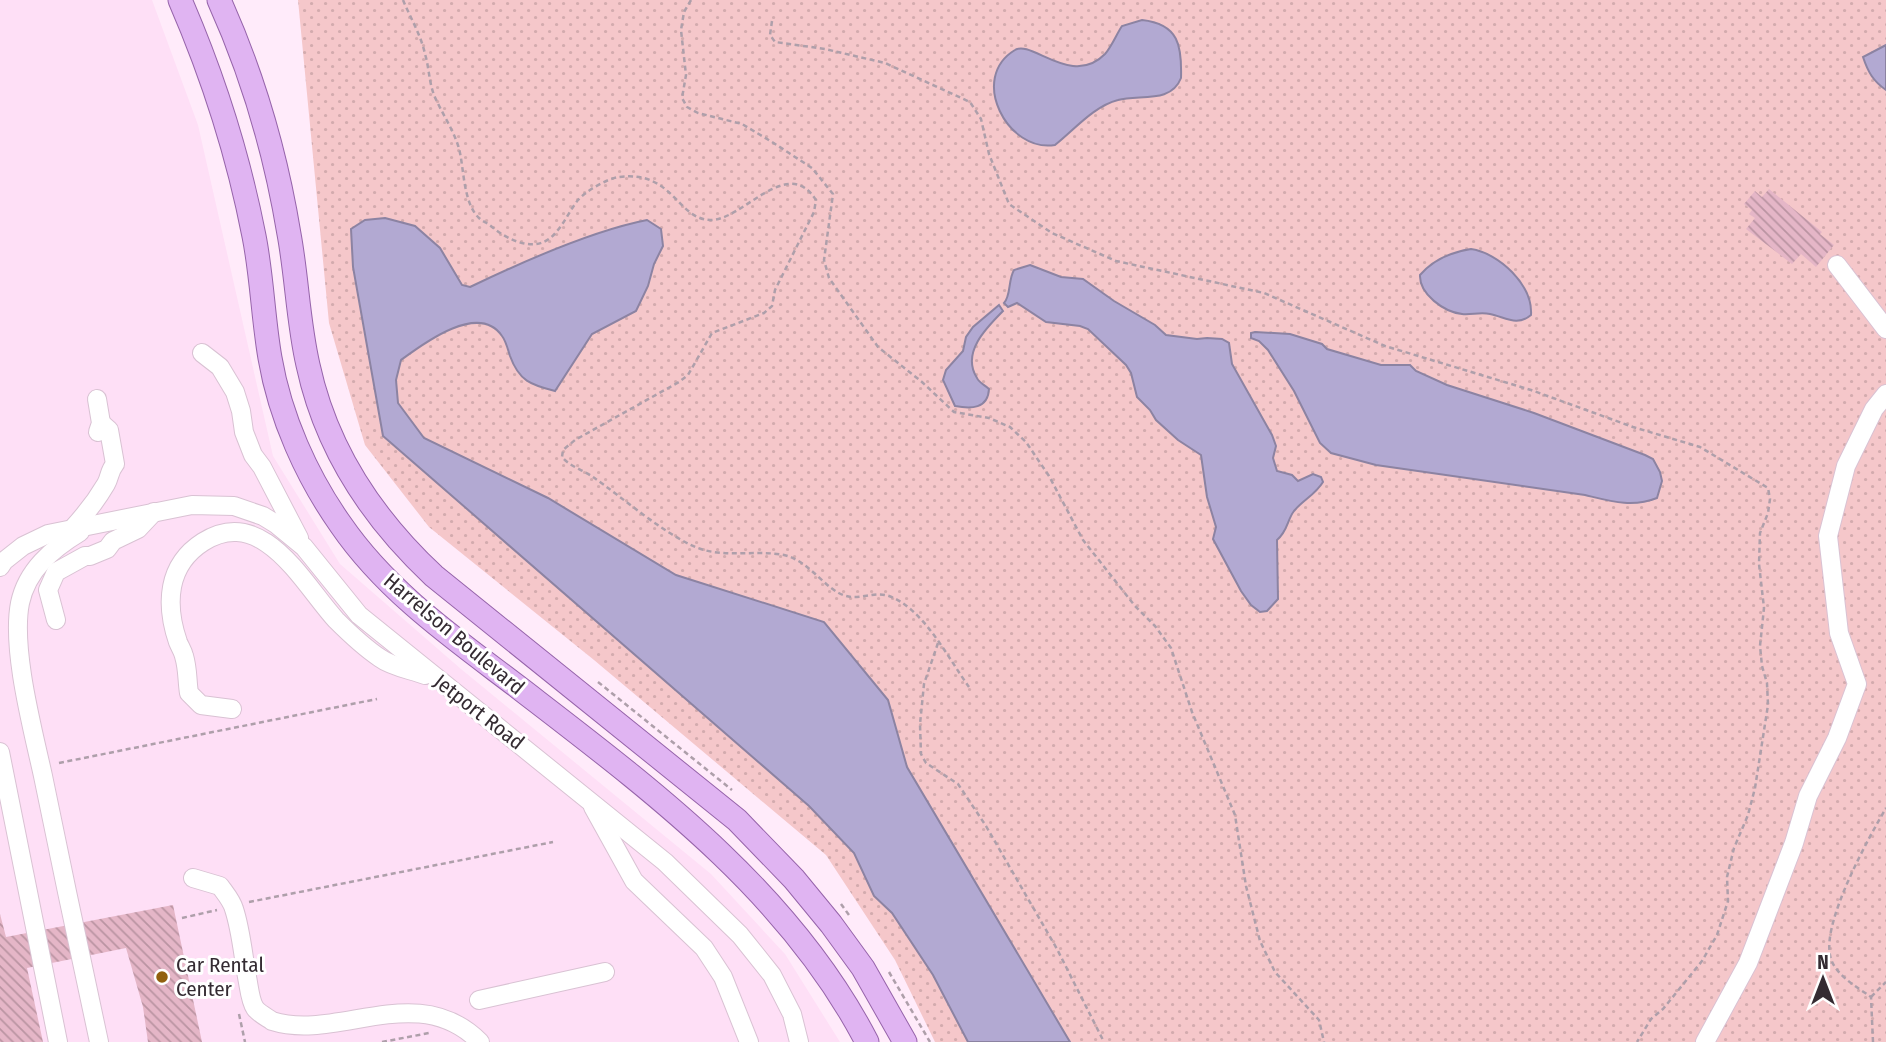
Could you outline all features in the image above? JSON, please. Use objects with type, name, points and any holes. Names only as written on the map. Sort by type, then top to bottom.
[{"type":"main road","name":"Harrelson Boulevard","points":[[180,0],[220,103],[242,183],[254,238],[271,364],[282,405],[313,479],[341,525],[376,569],[444,631],[686,821],[741,872],[811,955],[867,1042]]},
{"type":"main road","name":"Harrelson Boulevard","points":[[219,0],[241,55],[270,146],[289,232],[307,363],[317,403],[334,446],[366,501],[411,555],[434,576],[737,820],[794,878],[831,924],[863,968],[905,1042]]},
{"type":"street","points":[[1837,265],[1886,329]]},
{"type":"street","points":[[202,353],[220,368],[235,392],[244,432],[253,455],[304,547]]},
{"type":"street","points":[[1705,1042],[1748,963],[1794,843],[1808,796],[1837,738],[1857,684],[1839,633],[1828,536],[1846,466],[1874,409],[1886,394]]},
{"type":"street","points":[[72,529],[93,505],[108,480],[109,471],[104,466],[98,431],[101,423],[97,399]]},
{"type":"street","name":"Jetport Road","points":[[0,567],[23,546],[48,534],[154,512],[192,505],[234,506],[263,516],[304,547],[359,615],[665,862],[740,935],[772,975],[792,1014],[799,1042]]},
{"type":"street","points":[[56,620],[48,590],[56,572],[85,556],[107,550],[113,541],[138,529],[154,512]]},
{"type":"street","name":"Jetport Road","points":[[92,525],[61,544],[39,562],[20,601],[18,623],[19,649],[34,735],[99,1042]]},
{"type":"street","points":[[232,709],[201,705],[189,693],[189,676],[171,608],[170,590],[181,561],[206,540],[222,534],[238,533],[258,537],[275,547],[337,621],[382,660],[435,678]]},
{"type":"street","points":[[0,752],[58,1042]]},
{"type":"street","points":[[588,798],[635,881],[710,957],[723,977],[749,1042]]},
{"type":"street","points":[[193,878],[220,886],[233,905],[255,1008],[279,1024],[288,1029],[308,1033],[421,1016],[448,1020],[468,1029],[480,1042]]},
{"type":"street","points":[[479,1000],[605,972]]},
{"type":"path","points":[[402,0],[425,52],[433,92],[459,149],[471,207],[479,218],[517,243],[534,244],[546,241],[556,234],[579,199],[590,190],[617,177],[638,177],[659,183],[680,200],[692,216],[711,220],[728,215],[780,186],[796,184],[809,190],[816,200],[814,212],[775,290],[772,306],[764,313],[712,333],[688,375],[576,440],[563,450],[562,457],[567,463],[590,475],[680,538],[703,550],[729,554],[785,555],[804,564],[845,596],[888,596],[913,612],[931,630],[969,687]]},
{"type":"path","points":[[691,0],[684,12],[681,30],[686,75],[682,98],[687,107],[698,113],[742,124],[812,167],[833,194],[824,260],[828,278],[878,347],[954,412],[989,418],[1010,426],[1026,442],[1049,476],[1083,540],[1171,648],[1192,712],[1235,815],[1246,886],[1260,941],[1275,972],[1319,1020],[1324,1042]]},
{"type":"path","points":[[772,21],[770,35],[775,42],[825,49],[885,63],[970,103],[981,119],[989,154],[1009,204],[1052,233],[1116,261],[1264,293],[1385,346],[1531,390],[1633,427],[1700,447],[1768,488],[1770,499],[1760,533],[1759,564],[1765,608],[1760,646],[1768,705],[1755,788],[1748,815],[1734,848],[1727,877],[1728,901],[1717,935],[1702,961],[1663,1009],[1651,1019],[1637,1042]]},
{"type":"path","points":[[938,643],[924,684],[920,724],[921,754],[926,763],[958,784],[986,826],[1057,948],[1104,1042]]},
{"type":"path","points":[[589,675],[734,792]]},
{"type":"path","points":[[59,763],[377,699]]},
{"type":"path","points":[[1871,997],[1838,971],[1830,955],[1832,929],[1843,894],[1859,858],[1886,808]]},
{"type":"path","points":[[182,918],[233,905],[553,842]]},
{"type":"path","points":[[838,900],[853,920]]},
{"type":"path","points":[[888,971],[930,1042]]},
{"type":"path","points":[[1873,1042],[1871,997],[1886,982]]},
{"type":"path","points":[[237,1002],[245,1042]]},
{"type":"path","points":[[382,1042],[436,1031]]},
{"type":"shaded area","points":[[0,0],[152,0],[198,125],[273,456],[340,564],[461,669],[711,874],[785,954],[840,1042],[0,1042]]},
{"type":"shaded area","points":[[298,0],[1886,0],[1886,1042],[935,1042],[895,960],[826,855],[594,660],[429,527],[365,445],[329,323]]},
{"type":"shaded area","points":[[1142,20],[1164,26],[1176,38],[1181,56],[1181,78],[1170,92],[1109,103],[1055,145],[1038,144],[1022,137],[1009,126],[1000,111],[995,94],[995,78],[1001,62],[1015,50],[1022,48],[1066,65],[1092,63],[1110,48],[1122,26]]},
{"type":"shaded area","points":[[1886,45],[1886,90],[1871,76],[1863,57]]},
{"type":"shaded area","points":[[385,218],[415,226],[440,248],[462,285],[470,287],[580,239],[625,225],[647,220],[661,229],[663,246],[636,311],[592,334],[555,391],[527,381],[517,371],[506,343],[492,327],[480,323],[466,324],[437,336],[401,360],[396,380],[398,403],[424,438],[548,498],[676,575],[824,622],[888,700],[907,767],[1070,1042],[968,1042],[933,975],[892,913],[874,896],[854,853],[809,806],[383,436],[353,267],[351,229],[365,220]]},
{"type":"shaded area","points":[[1471,249],[1492,257],[1512,272],[1526,293],[1531,315],[1516,321],[1486,313],[1455,313],[1428,295],[1420,275],[1443,258]]},
{"type":"shaded area","points":[[1030,265],[1061,277],[1083,279],[1155,325],[1166,335],[1222,339],[1229,343],[1232,364],[1272,435],[1276,446],[1273,458],[1277,471],[1292,475],[1298,481],[1313,474],[1321,477],[1323,482],[1294,511],[1277,540],[1278,599],[1267,611],[1260,612],[1251,605],[1213,539],[1216,527],[1207,497],[1201,455],[1178,440],[1156,420],[1137,397],[1131,373],[1126,365],[1088,329],[1046,322],[1017,303],[1008,307],[1004,303],[1014,270]]},
{"type":"shaded area","points":[[999,305],[1003,311],[983,333],[972,359],[978,380],[989,389],[986,401],[978,406],[955,406],[943,380],[946,370],[963,351],[966,337],[973,327]]},
{"type":"shaded area","points":[[1251,333],[1290,334],[1322,344],[1327,349],[1381,365],[1410,365],[1416,371],[1447,385],[1534,413],[1645,455],[1653,459],[1660,472],[1662,481],[1657,498],[1639,503],[1621,503],[1585,495],[1376,465],[1331,453],[1320,443],[1294,391],[1268,350],[1259,341],[1251,338]]},
{"type":"building","points":[[1769,189],[1834,245],[1816,267],[1801,254],[1792,264],[1746,229],[1755,218],[1749,214],[1752,210],[1744,204],[1755,191],[1762,197]]},
{"type":"building","points":[[173,905],[202,1042],[148,1042],[143,1007],[126,948],[27,968],[43,1042],[0,1042],[0,914],[6,937]]},
{"type":"place","name":"Car Rental Center","points":[[162,977]]}]
